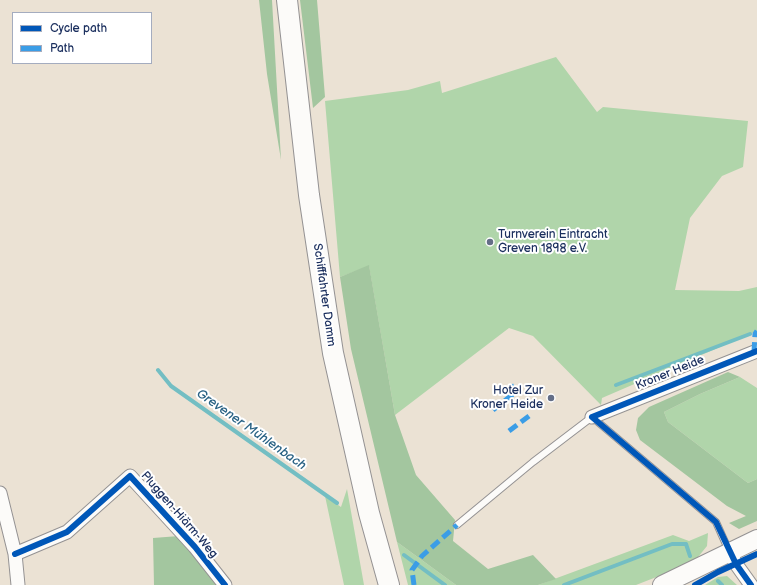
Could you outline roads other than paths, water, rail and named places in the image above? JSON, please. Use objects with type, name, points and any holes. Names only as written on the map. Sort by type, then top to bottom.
[{"type":"main road","name":"Schifffahrter Damm","points":[[287,0],[310,195],[333,353],[370,513],[389,585]]},
{"type":"main road","points":[[662,585],[757,539]]},
{"type":"street","name":"Kroner Heide","points":[[592,417],[757,351]]},
{"type":"street","name":"Pluggen-Hiärm-Weg","points":[[14,554],[67,532],[130,476],[195,547],[225,585]]},
{"type":"street","points":[[0,494],[14,554],[18,585]]},
{"type":"street","points":[[730,552],[736,564],[751,585]]},
{"type":"lane","points":[[457,525],[533,462],[592,417],[716,522],[730,552]]},
{"type":"waterway","points":[[616,385],[750,334]]},
{"type":"waterway","name":"Grevener Mühlenbach","points":[[158,370],[171,386],[337,503]]},
{"type":"waterway","name":"Grevener Mühlenbach","points":[[564,585],[672,544],[686,544],[690,556]]},
{"type":"waterway","name":"Grevener Mühlenbach","points":[[404,555],[445,585]]},
{"type":"waterway","name":"Grevener Mühlenbach","points":[[718,581],[722,585]]},
{"type":"place","name":"Turnverein Eintracht Greven 1898 e.V.","points":[[490,242]]},
{"type":"place","name":"Hotel Zur Kroner Heide","points":[[551,398]]}]
